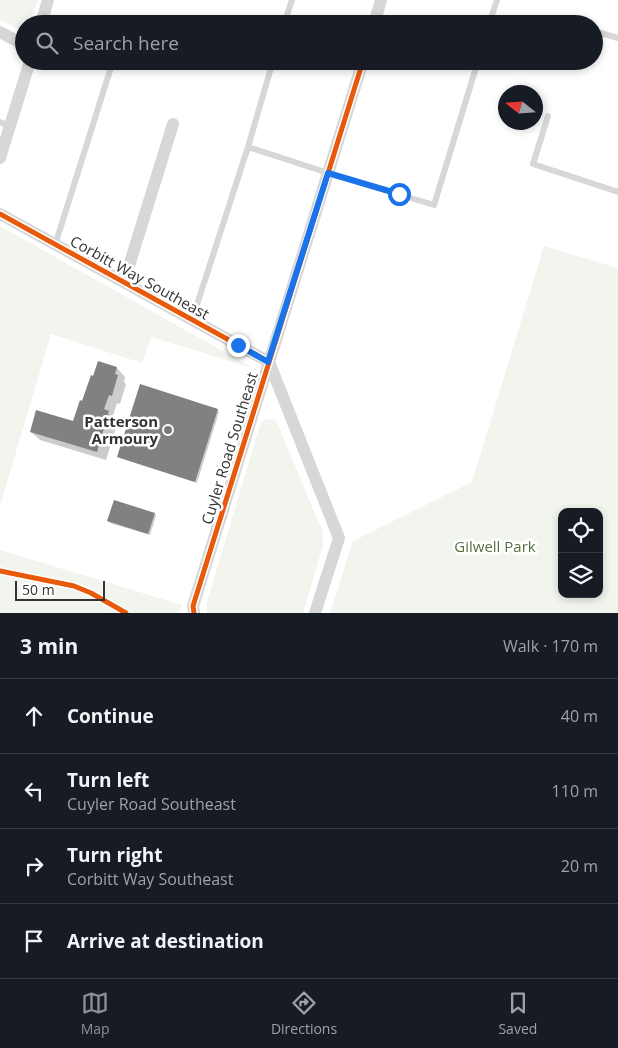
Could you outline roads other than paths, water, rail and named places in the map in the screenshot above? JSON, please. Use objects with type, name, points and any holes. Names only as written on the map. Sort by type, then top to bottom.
[{"type":"street","points":[[44,15],[48,0]]},
{"type":"street","points":[[377,15],[381,0]]},
{"type":"street","points":[[0,32],[15,40]]},
{"type":"street","points":[[0,158],[5,124],[26,70]]},
{"type":"street","name":"Cuyler Road Southeast","points":[[194,613],[193,606],[359,70]]},
{"type":"street","points":[[124,282],[173,124]]},
{"type":"street","name":"Corbitt Way Southeast","points":[[0,214],[268,362]]},
{"type":"street","name":"Cuyler Road Southeast","points":[[268,362],[339,538],[315,613]]},
{"type":"lane","points":[[287,15],[292,0]]},
{"type":"lane","points":[[492,15],[497,0]]},
{"type":"lane","points":[[603,34],[618,38]]},
{"type":"lane","points":[[55,244],[110,70]]},
{"type":"lane","points":[[192,320],[248,147],[270,70]]},
{"type":"lane","points":[[248,147],[434,204],[475,70]]},
{"type":"lane","points":[[548,116],[533,164],[618,192]]},
{"type":"place","name":"Patterson Armoury","points":[[168,430]]},
{"type":"park label","name":"Gilwell Park","points":[[495,546]]}]
